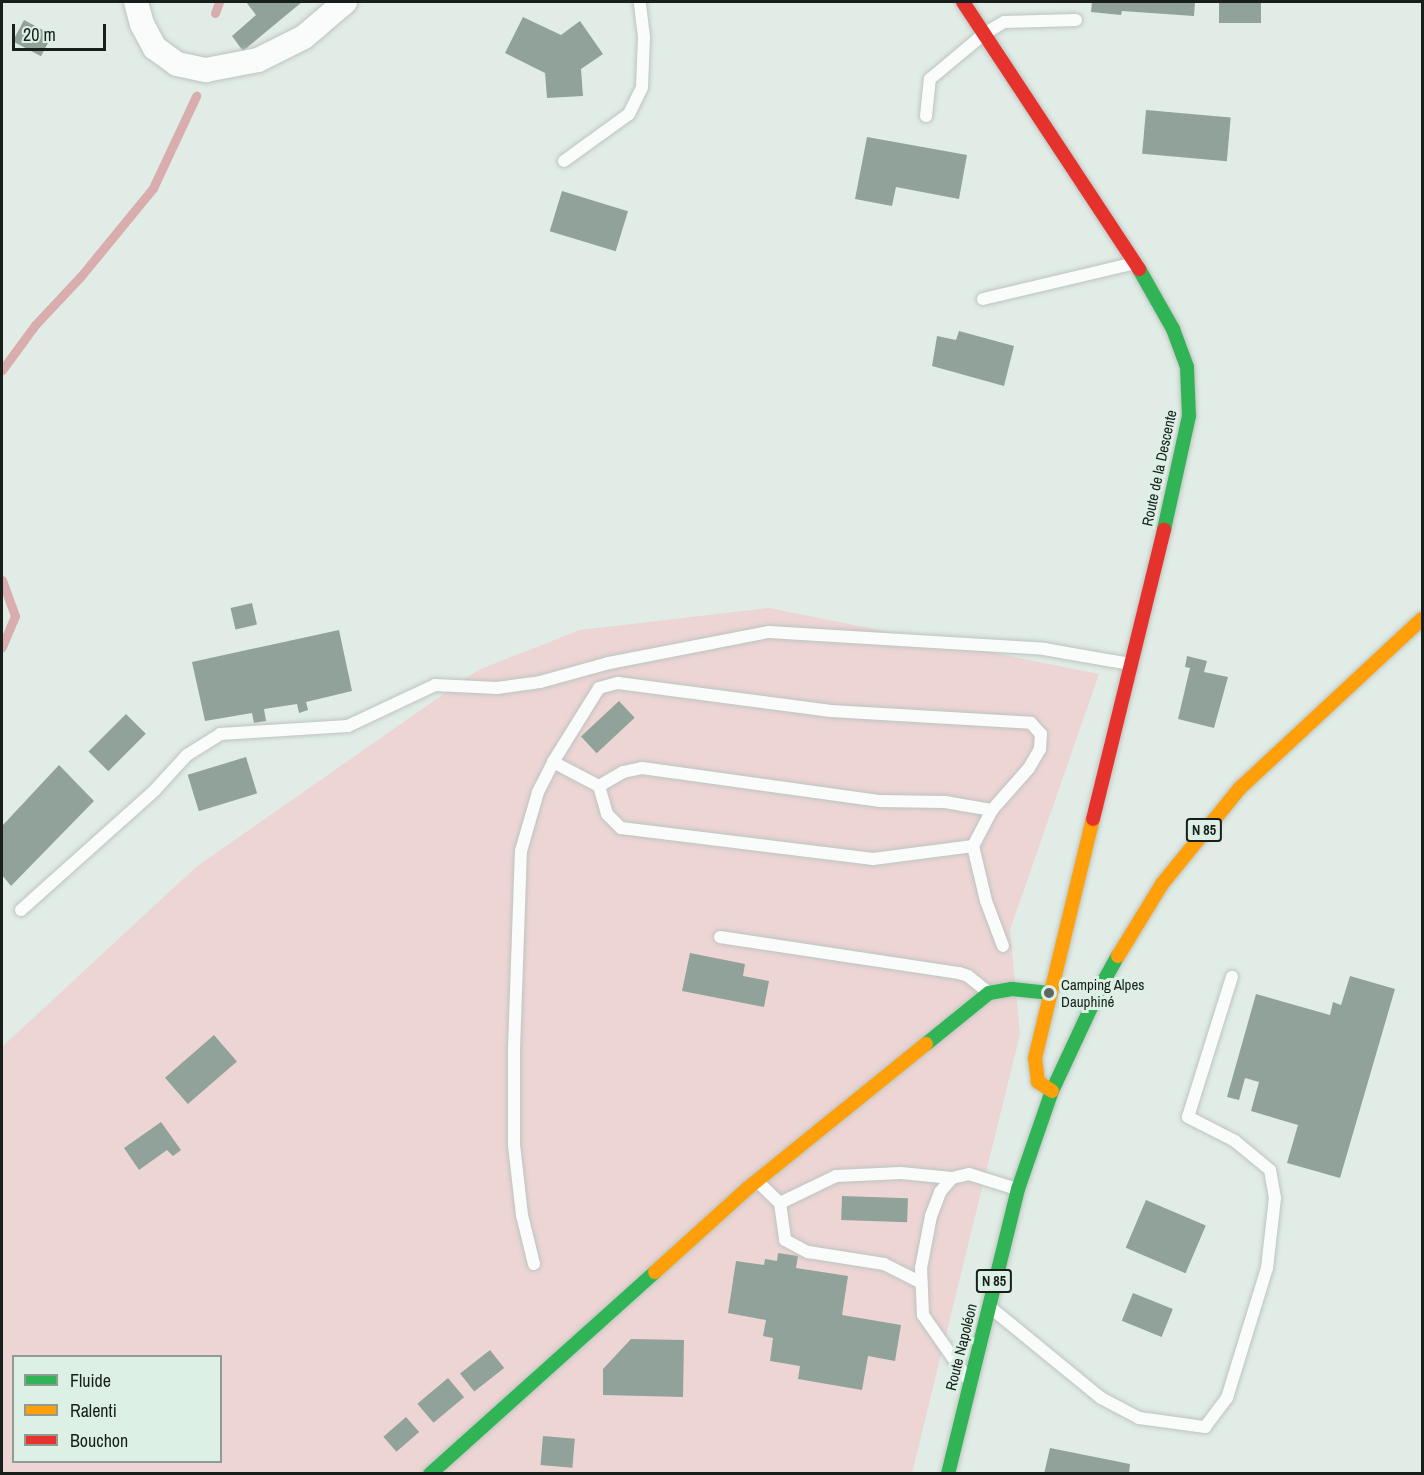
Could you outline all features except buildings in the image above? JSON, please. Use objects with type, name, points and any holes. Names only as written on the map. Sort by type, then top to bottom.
[{"type":"street","points":[[136,2],[142,24],[155,48],[177,64],[206,70],[258,60],[304,37],[345,2]]},
{"type":"street","name":"Route de la Descente","points":[[963,2],[1136,262],[1173,328],[1187,367],[1189,416],[1076,898],[1049,993],[1035,1058],[1038,1082],[1052,1091]]},
{"type":"street","name":"N 85","points":[[1052,1091],[1100,988],[1131,933],[1162,884],[1193,843],[1240,788],[1422,619]]},
{"type":"street","points":[[430,1473],[757,1181],[989,993],[1012,988],[1049,993]]},
{"type":"street","name":"Route Napoléon","points":[[948,1473],[1017,1189],[1052,1091]]},
{"type":"lane","points":[[564,161],[629,114],[642,87],[644,37],[640,2]]},
{"type":"lane","points":[[926,116],[930,79],[984,34],[1004,22],[1076,20]]},
{"type":"lane","points":[[984,299],[1136,262]]},
{"type":"lane","points":[[21,910],[155,790],[188,756],[220,734],[348,726],[435,685],[497,688],[540,682],[632,658],[769,632],[1044,649],[1131,664]]},
{"type":"lane","points":[[534,1264],[522,1215],[514,1145],[514,1049],[521,851],[538,792],[553,762],[599,688],[618,683],[831,711],[1031,723],[1041,734],[1041,748],[1029,768],[992,810],[973,846],[986,901],[1003,946]]},
{"type":"lane","points":[[553,762],[599,786],[607,814],[621,828],[873,859],[973,846]]},
{"type":"lane","points":[[599,786],[623,772],[642,768],[879,801],[945,802],[992,810]]},
{"type":"lane","points":[[720,937],[959,973],[968,976],[989,993]]},
{"type":"lane","points":[[988,1305],[1101,1398],[1138,1418],[1205,1427],[1227,1398],[1267,1268],[1275,1198],[1270,1170],[1235,1141],[1188,1117],[1232,977]]},
{"type":"lane","points":[[780,1203],[836,1176],[901,1173],[952,1178],[969,1174],[1017,1189]]},
{"type":"lane","points":[[952,1178],[940,1192],[931,1215],[921,1268],[923,1315],[969,1381]]},
{"type":"lane","points":[[757,1181],[780,1203],[785,1240],[808,1252],[884,1264],[922,1283]]},
{"type":"shaded area","points":[[769,608],[1099,674],[1010,930],[1020,1034],[912,1473],[2,1474],[2,1047],[196,867],[478,670],[580,630]]},
{"type":"waterway","points":[[215,13],[219,2]]},
{"type":"waterway","points":[[2,370],[35,325],[81,276],[153,188],[196,96]]},
{"type":"waterway","points":[[2,580],[15,616],[2,647]]},
{"type":"traffic: fast","points":[[1139,269],[1173,329],[1187,367],[1189,416],[1164,530]]},
{"type":"traffic: fast","points":[[948,1474],[1018,1189],[1052,1091],[1100,988],[1118,956]]},
{"type":"traffic: fast","points":[[926,1044],[989,993],[1012,989],[1049,993]]},
{"type":"traffic: fast","points":[[430,1474],[655,1272]]},
{"type":"traffic: slow","points":[[1118,956],[1162,884],[1240,788],[1422,619]]},
{"type":"traffic: slow","points":[[1052,1091],[1038,1082],[1035,1058],[1093,819]]},
{"type":"traffic: slow","points":[[655,1272],[748,1188],[926,1044]]},
{"type":"traffic: jam","points":[[963,2],[1139,269]]},
{"type":"traffic: jam","points":[[1093,819],[1164,530]]},
{"type":"place","name":"Camping Alpes Dauphiné","points":[[1049,993]]}]
